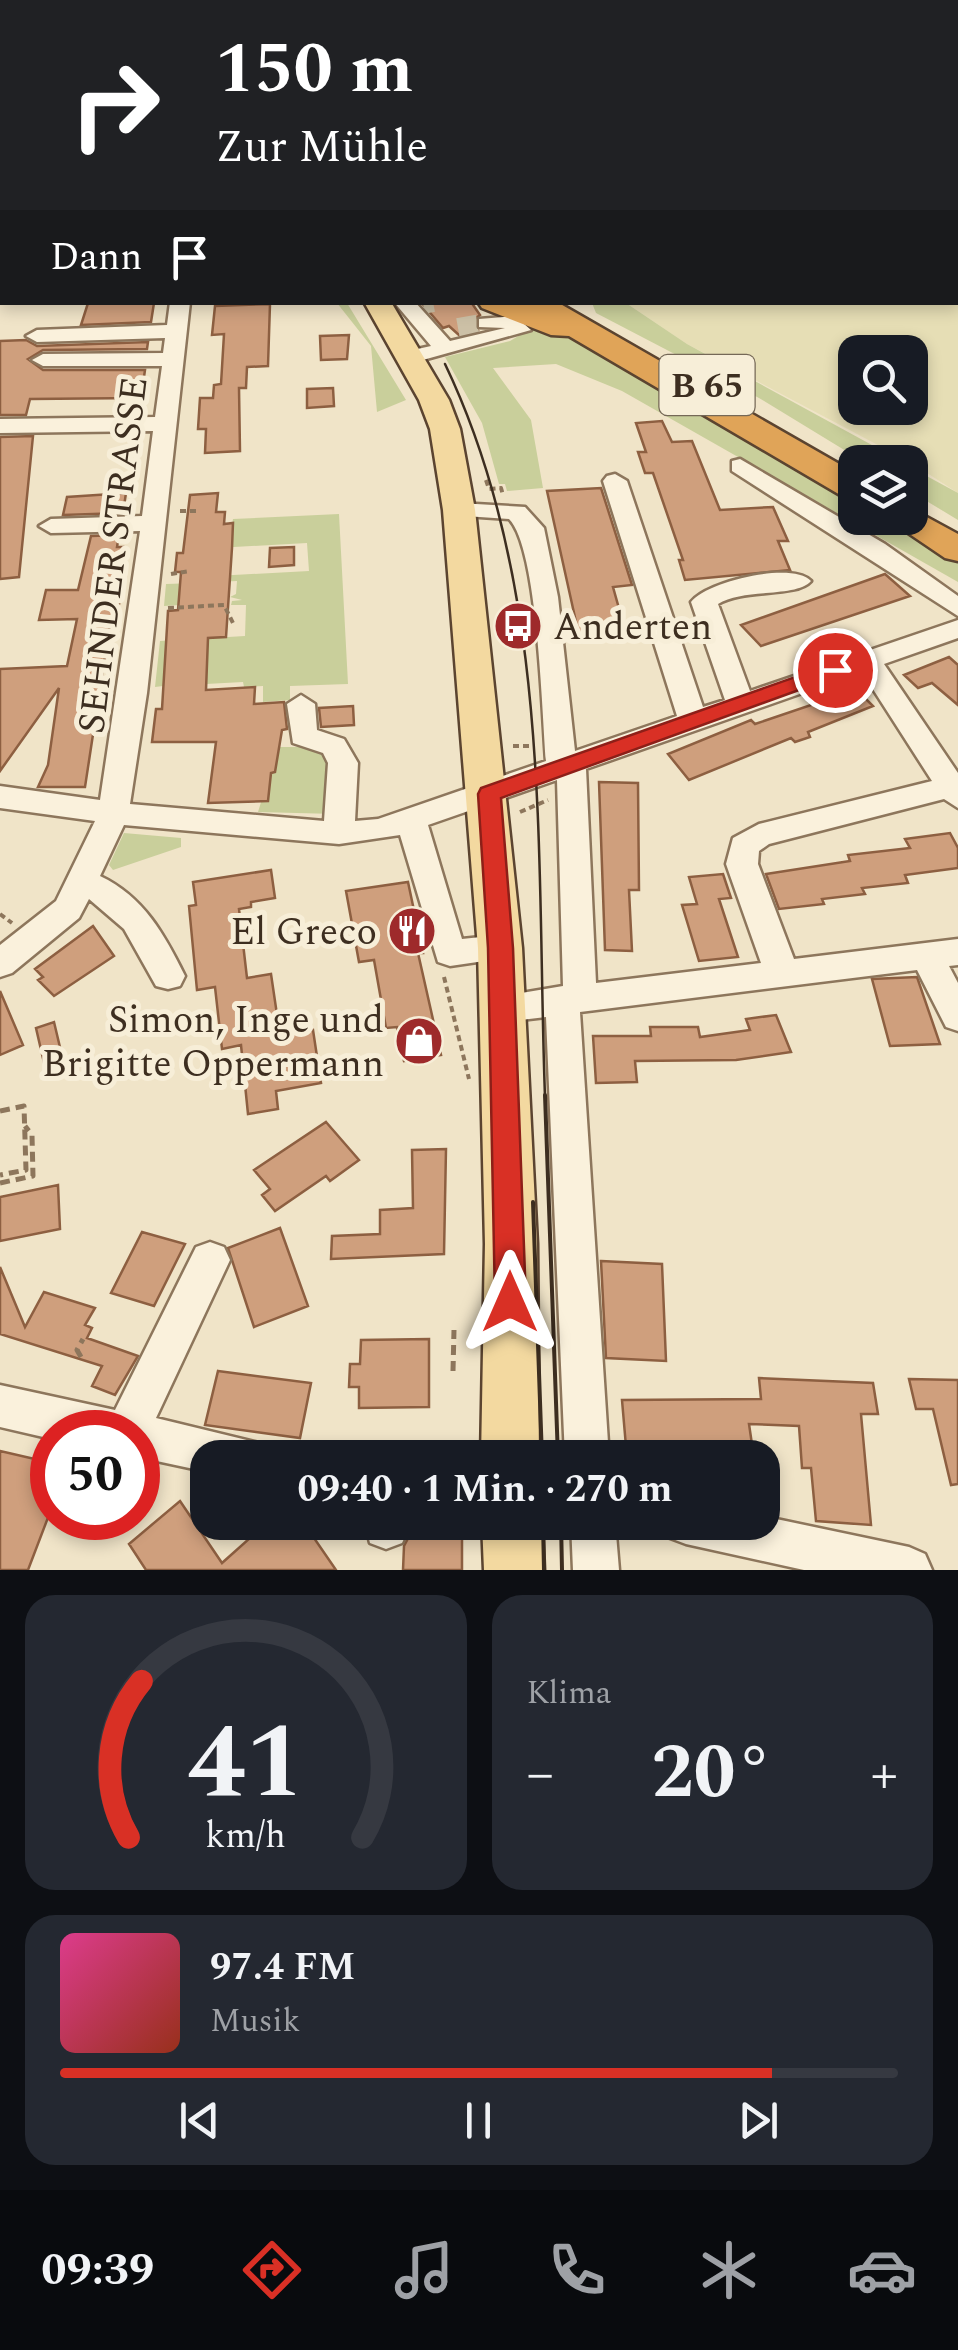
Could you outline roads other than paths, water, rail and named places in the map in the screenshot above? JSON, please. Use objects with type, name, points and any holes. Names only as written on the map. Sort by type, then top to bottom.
[{"type":"highway","name":"B 65","points":[[543,305],[588,320],[838,477]]},
{"type":"highway","name":"B 65","points":[[562,305],[838,460]]},
{"type":"highway","points":[[490,313],[588,320]]},
{"type":"highway","points":[[928,513],[958,532]]},
{"type":"highway","points":[[928,532],[958,550]]},
{"type":"main road","points":[[381,305],[429,346],[445,430],[474,499],[503,1008],[511,1244],[510,1440]]},
{"type":"main road","points":[[513,1540],[514,1570]]},
{"type":"street","name":"SEHNDER STRASSE","points":[[0,964],[56,922],[84,882],[114,816],[180,305]]},
{"type":"street","points":[[412,305],[429,346]]},
{"type":"street","points":[[429,346],[521,330],[490,313]]},
{"type":"street","points":[[429,346],[458,328]]},
{"type":"street","points":[[37,336],[177,331]]},
{"type":"street","points":[[43,360],[174,359]]},
{"type":"street","points":[[0,426],[166,424]]},
{"type":"street","points":[[740,466],[876,548],[958,608]]},
{"type":"street","points":[[616,480],[692,719]]},
{"type":"street","points":[[474,499],[516,512],[532,528],[551,632],[571,999],[587,1440]]},
{"type":"street","points":[[51,526],[154,524]]},
{"type":"street","points":[[740,702],[704,602],[710,596],[758,584],[798,581]]},
{"type":"street","points":[[0,797],[114,816],[339,833],[380,830],[489,794],[559,760],[958,629]]},
{"type":"street","points":[[782,973],[742,864],[744,846],[759,836],[954,792],[867,659]]},
{"type":"street","points":[[301,704],[303,736],[334,746],[343,763],[339,833]]},
{"type":"street","points":[[412,821],[450,953],[500,948]]},
{"type":"street","points":[[84,882],[116,898],[148,932],[168,976]]},
{"type":"street","points":[[503,1008],[942,954],[958,1017]]},
{"type":"street","points":[[134,1410],[210,1260]]},
{"type":"street","points":[[0,1406],[30,1412]]},
{"type":"street","points":[[160,1441],[190,1447]]},
{"type":"street","points":[[594,1540],[596,1570]]},
{"type":"street","points":[[759,1540],[857,1564],[909,1570]]},
{"type":"tunnel","points":[[458,328],[486,323]]},
{"type":"tram line","points":[[445,364],[480,450],[505,539],[522,630],[538,817],[545,1097]]},
{"type":"tram line","points":[[545,1095],[557,1440]]},
{"type":"tram line","points":[[533,1202],[541,1440]]},
{"type":"tram line","points":[[543,1540],[544,1570]]},
{"type":"tram line","points":[[561,1540],[562,1570]]},
{"type":"place","name":"Anderten","points":[[518,626]]},
{"type":"place","name":"El Greco","points":[[412,931]]},
{"type":"place","name":"Simon, Inge und Brigitte Oppermann","points":[[419,1041]]}]
